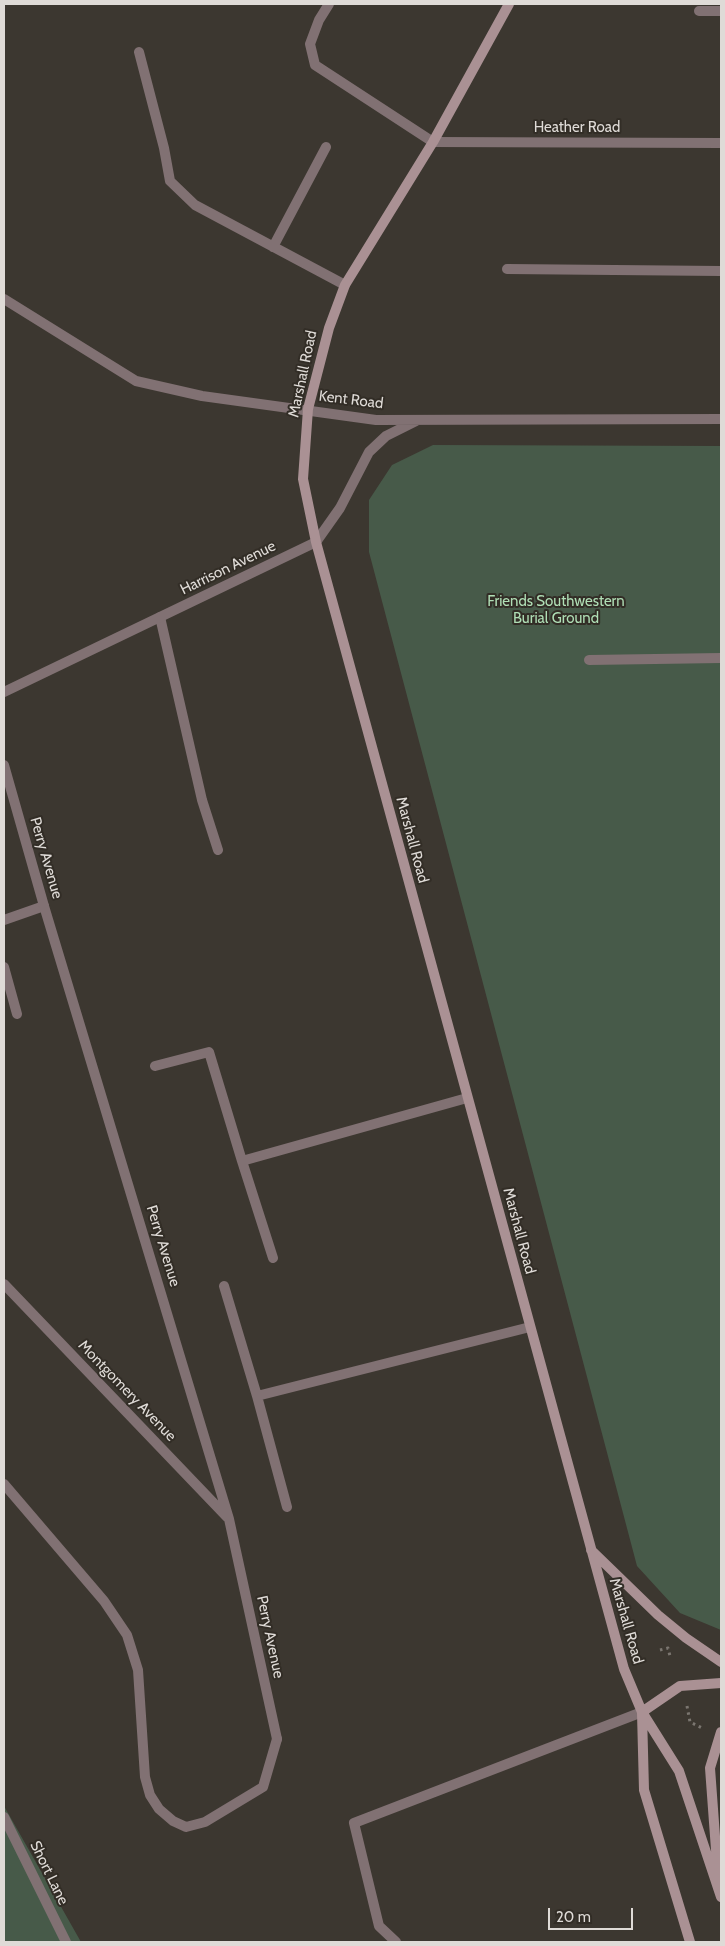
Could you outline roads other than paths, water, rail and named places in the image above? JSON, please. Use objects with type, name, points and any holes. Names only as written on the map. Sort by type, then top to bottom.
[{"type":"main road","name":"Marshall Road","points":[[509,4],[433,142],[345,285],[329,328],[308,409],[302,479],[316,542],[624,1669],[642,1712],[679,1771],[720,1895]]},
{"type":"main road","points":[[591,1550],[658,1615],[686,1638],[721,1662]]},
{"type":"main road","points":[[642,1712],[680,1686],[721,1683]]},
{"type":"main road","name":"Marshall Road","points":[[642,1712],[644,1790],[690,1942]]},
{"type":"main road","points":[[720,1895],[710,1768],[721,1732]]},
{"type":"street","points":[[329,4],[319,20],[310,44],[315,64],[433,142]]},
{"type":"street","points":[[699,11],[721,11]]},
{"type":"street","points":[[139,52],[164,148],[170,181],[195,205],[345,285]]},
{"type":"street","name":"Heather Road","points":[[433,142],[721,143]]},
{"type":"street","points":[[273,247],[326,147]]},
{"type":"street","points":[[507,269],[721,271]]},
{"type":"street","name":"Kent Road","points":[[4,299],[136,381],[202,396],[308,409],[376,420],[721,419]]},
{"type":"street","name":"Harrison Avenue","points":[[4,692],[316,542],[340,508],[369,452],[386,436],[419,419]]},
{"type":"street","points":[[160,617],[202,800],[218,850]]},
{"type":"street","points":[[589,660],[721,658]]},
{"type":"street","name":"Perry Avenue","points":[[4,765],[44,906],[229,1519],[277,1740],[264,1788],[205,1822],[186,1827],[173,1821],[158,1810],[150,1795],[145,1777],[138,1670],[127,1635],[104,1601],[4,1484]]},
{"type":"street","points":[[4,920],[44,906]]},
{"type":"street","points":[[4,967],[17,1014]]},
{"type":"street","points":[[155,1066],[209,1052],[273,1258]]},
{"type":"street","points":[[242,1161],[467,1098]]},
{"type":"street","name":"Montgomery Avenue","points":[[4,1284],[229,1519]]},
{"type":"street","points":[[224,1286],[257,1396],[287,1507]]},
{"type":"street","points":[[257,1396],[530,1327]]},
{"type":"street","points":[[396,1942],[379,1926],[354,1823],[642,1712]]},
{"type":"street","name":"Short Lane","points":[[4,1817],[66,1942]]},
{"type":"park label","name":"Friends Southwestern Burial Ground","points":[[556,610]]}]
